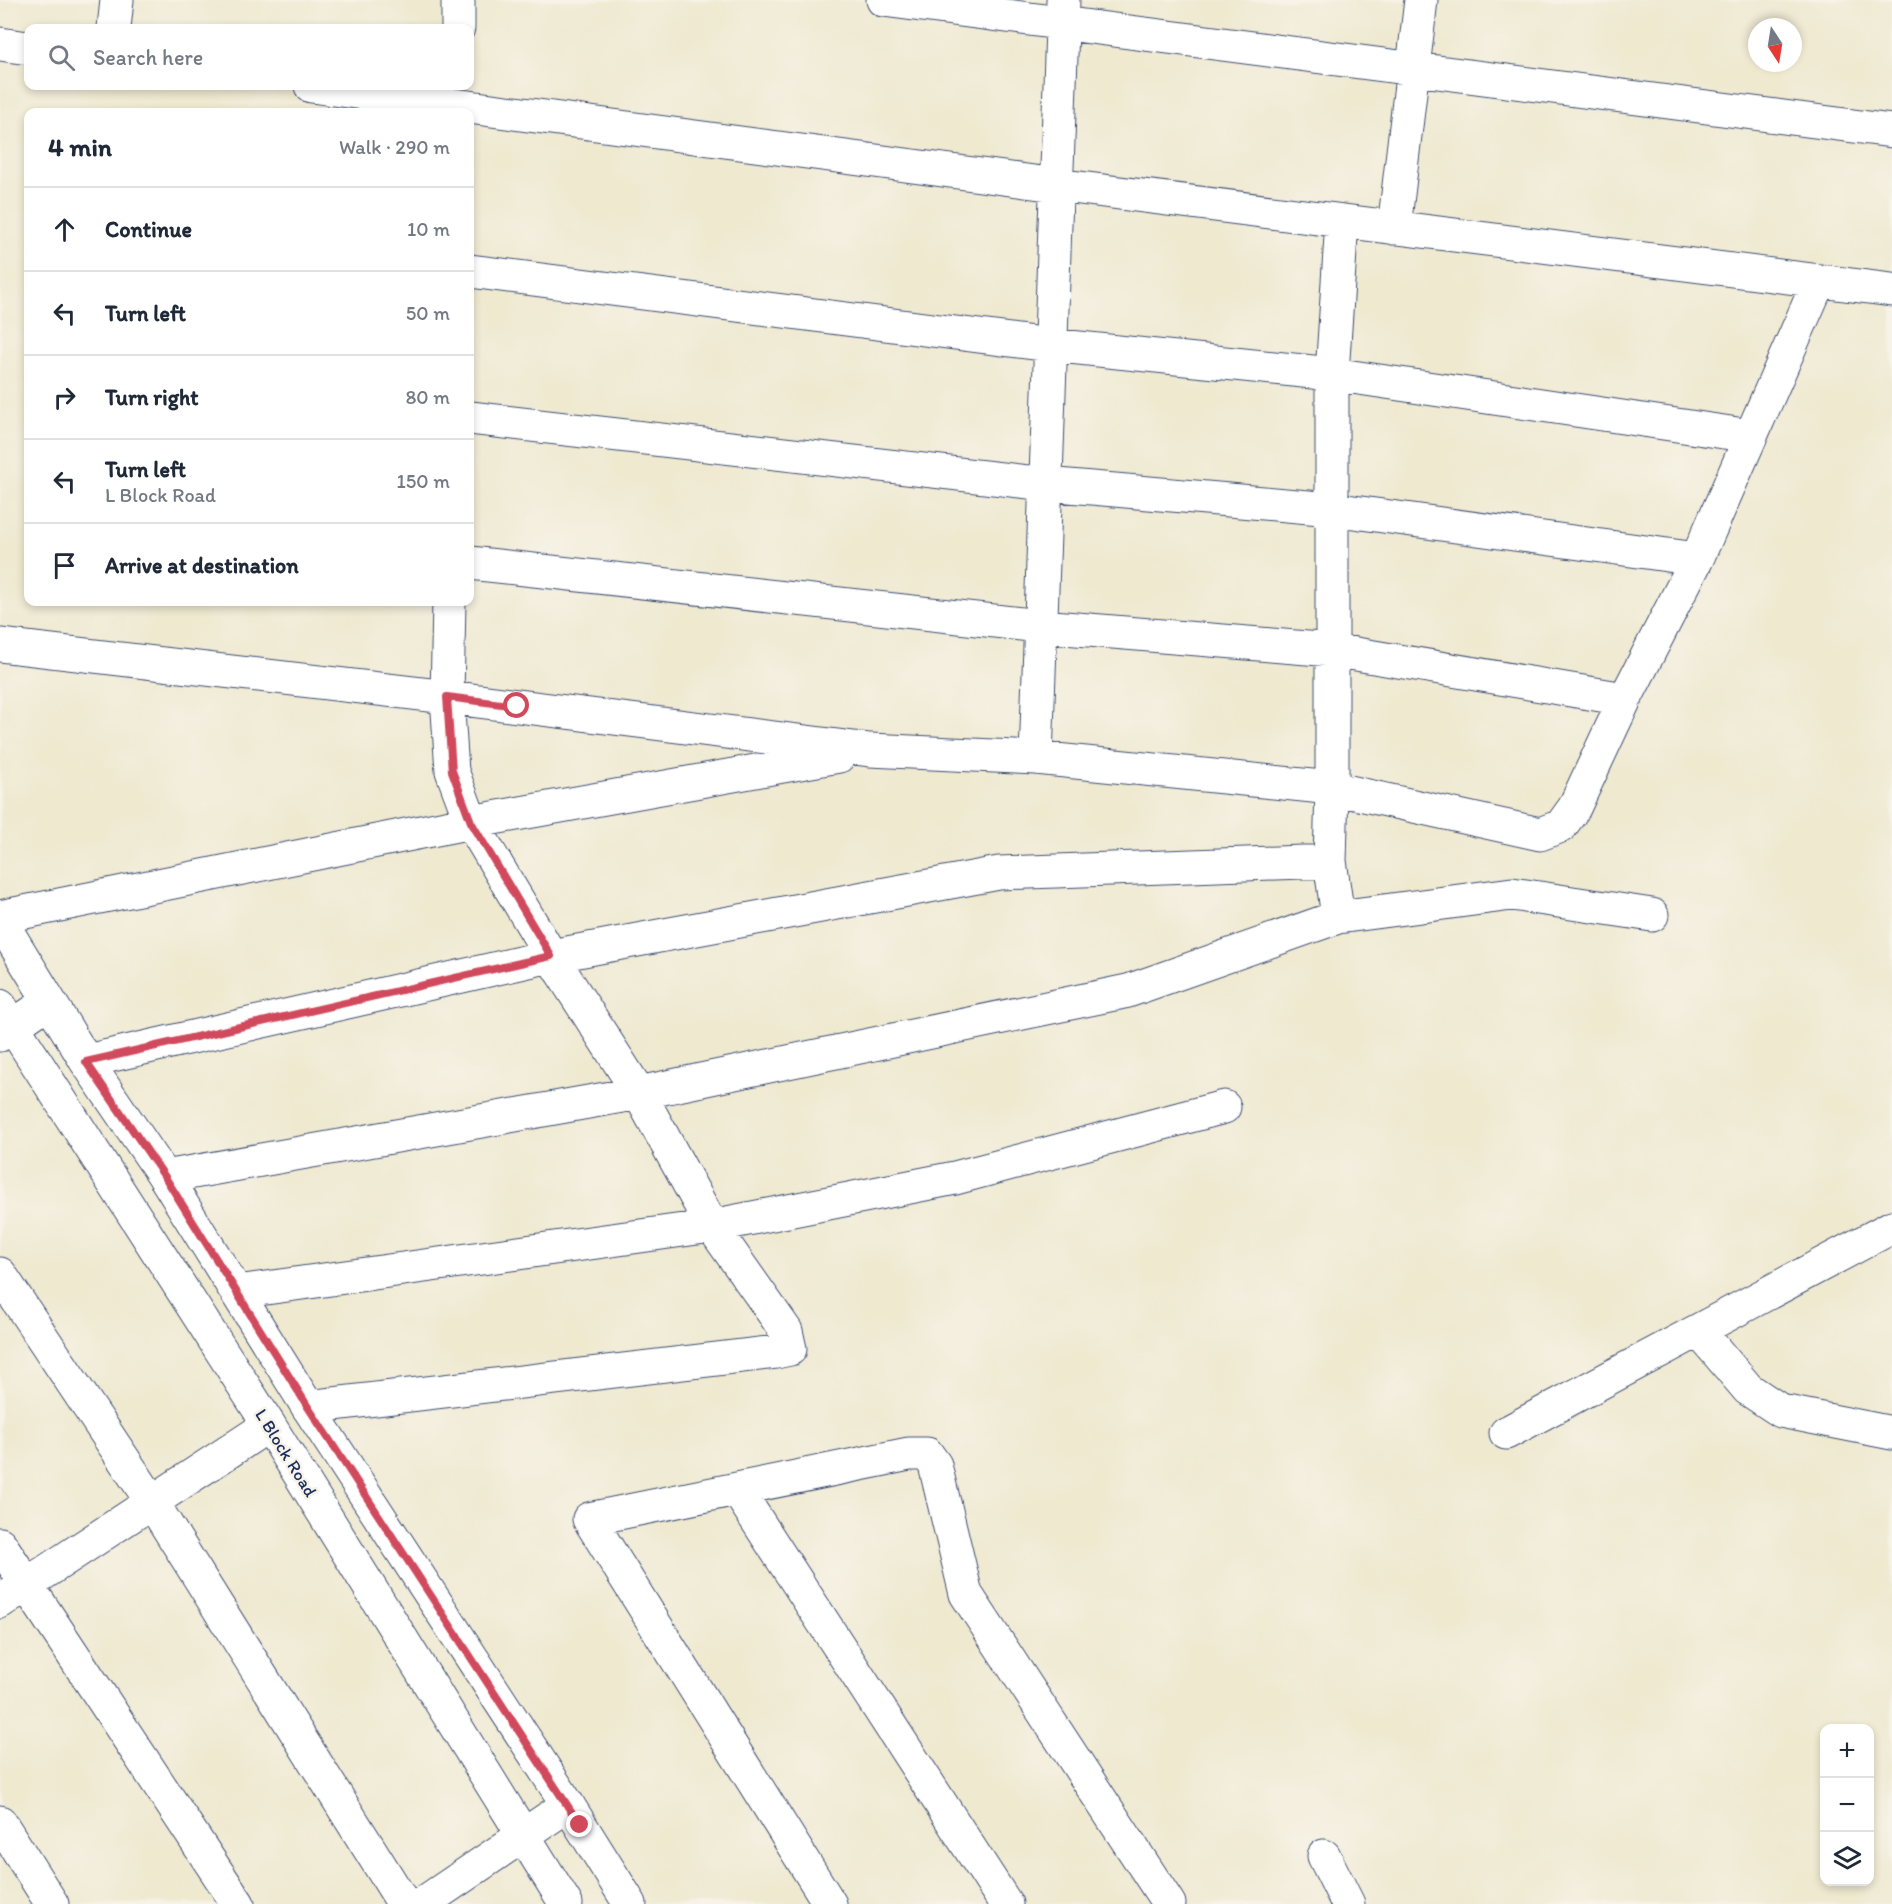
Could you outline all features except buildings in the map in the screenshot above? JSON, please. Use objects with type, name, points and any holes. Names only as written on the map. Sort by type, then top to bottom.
[{"type":"street","points":[[114,24],[117,0]]},
{"type":"street","points":[[458,0],[458,24]]},
{"type":"street","points":[[883,0],[1062,12],[1413,69],[1892,131]]},
{"type":"street","points":[[1394,228],[1421,0]]},
{"type":"street","points":[[1036,758],[1062,12]]},
{"type":"street","points":[[0,44],[24,47]]},
{"type":"street","points":[[350,90],[459,101],[1056,185],[1892,290]]},
{"type":"street","points":[[1338,917],[1330,861],[1332,374],[1342,221]]},
{"type":"street","points":[[474,272],[1050,345],[1332,374],[1751,436]]},
{"type":"street","points":[[0,645],[447,697],[870,750],[1036,758],[1332,788],[1540,834],[1562,826],[1574,808],[1625,699],[1697,559],[1819,281]]},
{"type":"street","points":[[474,418],[1046,484],[1332,509],[1697,559]]},
{"type":"street","points":[[474,563],[1040,626],[1332,650],[1625,699]]},
{"type":"street","points":[[308,1407],[776,1352],[790,1348],[786,1331],[712,1226],[639,1093],[551,956],[471,822],[452,771],[447,697],[449,606]]},
{"type":"street","points":[[630,1904],[308,1407],[165,1177],[86,1062],[48,1002],[0,918],[471,822],[870,750]]},
{"type":"street","points":[[86,1062],[551,956],[999,873],[1330,861]]},
{"type":"street","points":[[165,1177],[639,1093],[1128,991],[1338,917],[1512,894],[1652,915]]},
{"type":"street","points":[[4,1023],[48,1002]]},
{"type":"street","name":"L Block Road","points":[[4,1023],[269,1425],[566,1904]]},
{"type":"street","points":[[237,1292],[712,1226],[955,1178],[1224,1107]]},
{"type":"street","points":[[1506,1433],[1892,1227]]},
{"type":"street","points":[[0,1274],[152,1502],[404,1904]]},
{"type":"street","points":[[1699,1331],[1748,1389],[1781,1411],[1892,1433]]},
{"type":"street","points":[[0,1602],[269,1425]]},
{"type":"street","points":[[830,1904],[589,1520],[909,1454],[927,1455],[935,1465],[966,1594],[1169,1904]]},
{"type":"street","points":[[738,1491],[1006,1904]]},
{"type":"street","points":[[0,1544],[237,1904]]},
{"type":"street","points":[[422,1904],[568,1805]]},
{"type":"street","points":[[0,1822],[52,1904]]},
{"type":"street","points":[[1324,1856],[1348,1904]]},
{"type":"route","points":[[517,706],[447,697],[452,771],[471,822],[551,956],[86,1062],[165,1177],[308,1407],[580,1825]]}]
